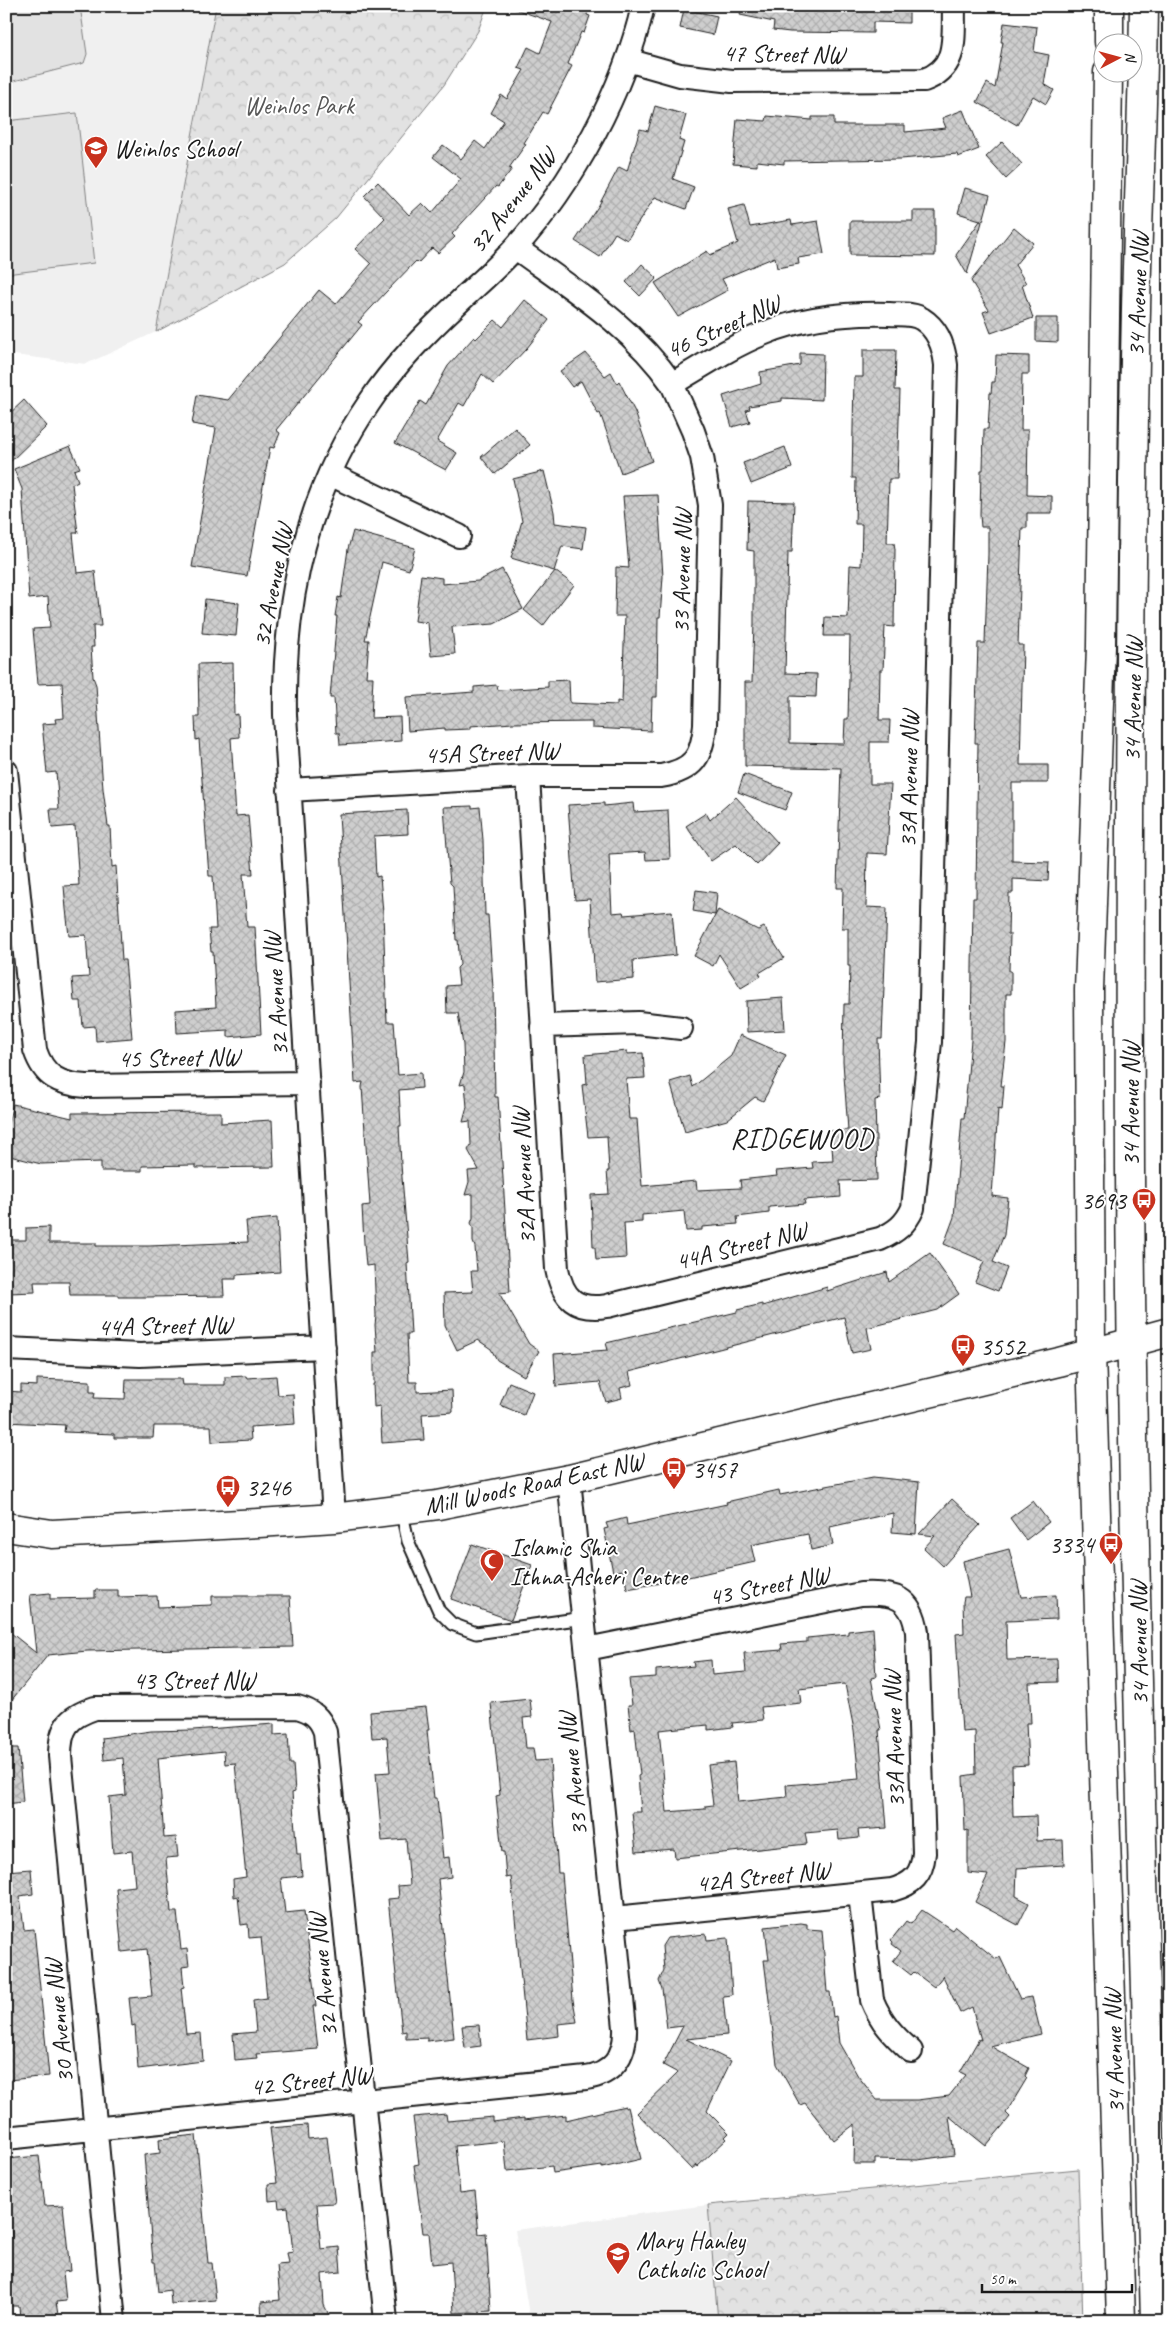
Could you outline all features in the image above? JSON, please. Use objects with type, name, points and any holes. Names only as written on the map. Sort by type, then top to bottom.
[{"type":"main road","points":[[1109,6],[1109,32]]},
{"type":"main road","name":"34 Avenue NW","points":[[1144,6],[1143,125],[1136,305],[1130,872],[1131,1342],[1155,2321]]},
{"type":"main road","name":"34 Avenue NW","points":[[1108,82],[1101,646],[1089,990],[1091,1354],[1121,2321]]},
{"type":"main road","name":"Mill Woods Road East NW","points":[[6,1527],[52,1534],[334,1518],[438,1504],[569,1479],[1091,1354],[1169,1332]]},
{"type":"street","name":"32 Avenue NW","points":[[334,1518],[285,715],[286,640],[299,562],[317,502],[330,474],[350,433],[384,381],[434,326],[516,248],[547,207],[584,151],[614,93],[628,60],[643,6]]},
{"type":"street","name":"47 Street NW","points":[[628,60],[680,75],[732,81],[912,82],[924,80],[940,73],[950,59],[954,6]]},
{"type":"street","name":"46 Street NW","points":[[516,248],[614,320],[645,350],[672,384],[745,342],[784,326],[817,318],[861,314],[910,315],[921,318],[936,332]]},
{"type":"street","name":"33A Avenue NW","points":[[904,1225],[914,1208],[930,1042],[946,365],[945,353],[936,332]]},
{"type":"street","name":"33 Avenue NW","points":[[672,384],[693,431],[702,457],[710,505],[705,725],[700,751],[694,763]]},
{"type":"street","points":[[330,474],[459,536]]},
{"type":"street","name":"45A Street NW","points":[[289,790],[528,776],[661,776],[673,774],[694,763]]},
{"type":"street","name":"45 Street NW","points":[[6,771],[35,1050],[44,1070],[52,1077],[72,1085],[86,1086],[308,1083]]},
{"type":"street","name":"32A Avenue NW","points":[[528,776],[556,1269],[563,1291],[577,1304],[588,1308]]},
{"type":"street","points":[[542,1026],[638,1023],[681,1028]]},
{"type":"street","name":"44A Street NW","points":[[588,1308],[607,1306],[880,1239],[904,1225]]},
{"type":"street","name":"44A Street NW","points":[[6,1350],[150,1354],[324,1348]]},
{"type":"street","name":"33 Avenue NW","points":[[569,1479],[615,1918],[625,2040],[616,2062]]},
{"type":"street","name":"43 Street NW","points":[[587,1649],[861,1594],[889,1595],[902,1600]]},
{"type":"street","name":"33A Avenue NW","points":[[902,1600],[914,1615],[917,1632],[924,1853],[921,1872],[915,1880]]},
{"type":"street","name":"43 Street NW","points":[[71,1720],[80,1713],[96,1708],[297,1707],[307,1709],[317,1716]]},
{"type":"street","name":"32 Avenue NW","points":[[317,1716],[325,1732],[386,2321]]},
{"type":"street","name":"30 Avenue NW","points":[[71,1720],[65,1726],[60,1739],[60,1756],[114,2321]]},
{"type":"street","name":"42A Street NW","points":[[615,1918],[892,1890],[915,1880]]},
{"type":"street","points":[[860,1894],[872,2000],[878,2016],[888,2030],[911,2051]]},
{"type":"street","name":"42 Street NW","points":[[6,2138],[591,2078],[605,2073],[616,2062]]},
{"type":"lane","points":[[401,1509],[408,1542],[438,1611],[452,1624],[476,1633],[584,1618]]},
{"type":"shaded area","name":"Weinlos School","points":[[6,6],[216,6],[156,332],[86,364],[6,354]]},
{"type":"shaded area","name":"Mary Hanley Catholic School","points":[[708,2205],[718,2321],[530,2321],[515,2230]]},
{"type":"green space","points":[[6,6],[80,6],[87,54],[84,63],[6,83]]},
{"type":"green space","name":"Weinlos Park","points":[[216,6],[487,6],[478,31],[444,85],[336,218],[285,263],[156,332]]},
{"type":"green space","points":[[77,113],[94,263],[6,274],[6,121]]},
{"type":"green space","points":[[1078,2169],[1083,2321],[718,2321],[708,2205]]},
{"type":"building","points":[[516,6],[576,6],[588,10],[587,15],[590,16],[584,33],[581,32],[568,64],[572,66],[547,114],[543,112],[524,143],[526,144],[509,168],[512,169],[498,187],[496,186],[452,234],[455,237],[438,253],[432,248],[418,263],[416,261],[358,322],[362,325],[276,430],[280,433],[274,448],[270,447],[247,576],[192,567],[216,428],[192,424],[197,395],[228,400],[319,290],[336,304],[371,264],[355,249],[385,218],[364,196],[378,182],[409,215],[422,203],[432,213],[461,179],[433,157],[443,145],[461,159],[475,141],[485,149],[504,121],[491,113],[501,95],[507,99],[524,70],[518,68],[528,47],[540,53],[552,22],[515,9]]},
{"type":"building","points":[[742,6],[765,6],[824,13],[824,6],[909,6],[909,23],[873,22],[873,33],[790,32],[773,30],[774,22],[740,15]]},
{"type":"building","points":[[684,9],[717,16],[713,35],[680,28]]},
{"type":"building","points":[[1004,23],[1037,27],[1034,52],[1049,55],[1044,84],[1054,90],[1046,104],[1033,96],[1017,125],[977,102],[987,83],[995,88],[1003,42],[1001,42]]},
{"type":"building","points":[[655,106],[686,115],[679,140],[684,142],[673,179],[694,187],[686,209],[655,197],[627,240],[615,233],[600,257],[575,241],[599,205],[619,167],[627,171],[640,129],[648,131]]},
{"type":"building","points":[[963,110],[979,149],[958,157],[957,154],[901,159],[784,161],[784,164],[757,161],[757,166],[733,164],[737,119],[766,121],[767,116],[812,120],[812,117],[834,117],[834,125],[905,125],[905,132],[946,128],[942,118]]},
{"type":"building","points":[[1002,142],[1022,164],[1006,179],[986,157]]},
{"type":"building","points":[[965,188],[990,195],[983,221],[958,213]]},
{"type":"building","points":[[744,205],[750,227],[791,220],[792,225],[818,221],[824,254],[798,258],[799,264],[777,268],[775,257],[722,279],[728,290],[678,317],[655,283],[707,251],[710,255],[738,243],[728,209]]},
{"type":"building","points":[[913,211],[935,211],[935,256],[850,255],[850,221],[913,221]]},
{"type":"building","points":[[980,221],[982,222],[967,274],[956,255]]},
{"type":"building","points":[[1014,227],[1033,243],[1015,265],[1026,283],[1022,285],[1033,318],[991,333],[983,312],[989,310],[971,281]]},
{"type":"building","points":[[642,264],[657,278],[640,296],[626,282]]},
{"type":"building","points":[[525,300],[549,320],[527,348],[493,384],[482,374],[464,406],[459,403],[437,441],[457,453],[446,470],[395,443],[420,401],[426,405],[448,366],[474,337],[476,339],[495,320],[503,327]]},
{"type":"building","points":[[1036,318],[1058,318],[1058,342],[1036,341]]},
{"type":"building","points":[[863,350],[896,350],[895,390],[900,390],[897,479],[889,479],[887,543],[894,543],[895,549],[894,627],[885,626],[883,670],[880,670],[879,720],[890,720],[889,742],[870,742],[870,784],[891,784],[887,854],[867,853],[866,907],[887,908],[882,1039],[878,1039],[880,1099],[875,1100],[877,1180],[840,1181],[841,1197],[804,1200],[805,1204],[769,1207],[769,1213],[737,1217],[738,1224],[702,1227],[702,1230],[686,1231],[684,1211],[642,1215],[642,1222],[624,1223],[626,1258],[596,1260],[595,1247],[593,1247],[591,1195],[609,1194],[607,1171],[609,1171],[607,1136],[588,1137],[582,1085],[587,1084],[585,1055],[627,1051],[627,1054],[643,1053],[645,1078],[626,1079],[629,1119],[637,1119],[642,1186],[696,1181],[697,1190],[741,1188],[740,1180],[777,1176],[776,1171],[813,1168],[812,1162],[833,1161],[831,1131],[848,1130],[843,1062],[844,1004],[849,1004],[850,966],[848,966],[848,928],[842,928],[843,888],[837,888],[841,768],[745,766],[745,682],[752,682],[754,623],[754,551],[747,550],[748,501],[794,502],[792,552],[788,552],[785,673],[817,674],[816,697],[790,696],[790,743],[844,744],[845,719],[848,719],[850,636],[824,636],[825,617],[848,618],[850,565],[861,566],[862,524],[855,524],[856,478],[852,478],[854,377],[863,377]]},
{"type":"building","points":[[586,353],[605,376],[611,372],[617,383],[619,381],[635,412],[652,461],[621,473],[600,413],[598,414],[581,381],[572,387],[560,371]]},
{"type":"building","points":[[800,353],[823,354],[822,400],[782,398],[782,401],[749,406],[750,409],[746,410],[750,422],[732,427],[723,396],[761,384],[760,372],[800,365]]},
{"type":"building","points":[[996,355],[1029,356],[1029,374],[1022,374],[1021,430],[1028,430],[1027,495],[1052,496],[1052,513],[1027,513],[1027,528],[1022,528],[1018,645],[1023,645],[1020,765],[1048,765],[1048,783],[1012,783],[1012,861],[1049,862],[1048,881],[1013,879],[1013,893],[1009,893],[1008,934],[1010,934],[1009,971],[1011,971],[1011,994],[1006,994],[1006,1042],[1001,1086],[1004,1086],[1002,1110],[998,1109],[992,1196],[1008,1198],[1004,1235],[993,1262],[1007,1268],[998,1291],[975,1282],[984,1261],[944,1244],[954,1217],[962,1118],[964,1118],[971,1040],[973,898],[976,898],[978,743],[975,743],[978,643],[985,643],[988,554],[988,527],[981,527],[980,515],[981,470],[983,470],[984,429],[988,429],[990,393],[992,382],[995,382]]},
{"type":"building","points":[[24,400],[47,426],[6,466],[6,417]]},
{"type":"building","points":[[515,428],[530,445],[495,474],[481,457]]},
{"type":"building","points":[[70,446],[80,468],[74,470],[78,481],[72,484],[78,533],[73,533],[77,573],[95,571],[101,626],[93,626],[94,647],[91,647],[93,677],[96,685],[103,789],[108,826],[110,826],[112,867],[116,866],[122,960],[125,960],[132,1038],[96,1041],[95,1026],[83,1027],[81,1001],[74,1001],[72,978],[89,977],[86,935],[69,936],[66,909],[64,886],[79,885],[75,826],[52,828],[50,809],[59,809],[56,772],[47,773],[42,724],[56,723],[55,719],[64,718],[62,683],[38,684],[33,629],[50,628],[48,597],[29,599],[22,489],[14,469]]},
{"type":"building","points":[[785,447],[792,468],[751,484],[743,463]]},
{"type":"building","points":[[544,471],[555,523],[586,527],[583,549],[562,546],[554,571],[511,558],[522,521],[513,479]]},
{"type":"building","points":[[658,495],[663,577],[660,617],[658,617],[657,697],[652,697],[651,731],[592,728],[592,722],[513,723],[470,726],[470,729],[445,730],[445,728],[408,731],[406,697],[474,692],[474,687],[497,685],[498,690],[548,687],[548,681],[569,680],[570,703],[617,705],[617,701],[622,702],[625,616],[615,616],[616,567],[629,568],[623,496]]},
{"type":"building","points":[[353,531],[415,548],[409,570],[382,562],[365,640],[369,640],[366,677],[373,677],[371,718],[400,717],[401,741],[340,745],[339,733],[336,733],[334,698],[330,698],[337,616],[335,616],[338,597],[341,598],[348,549]]},
{"type":"building","points":[[502,569],[523,609],[494,624],[452,627],[455,654],[431,656],[428,623],[415,621],[421,575],[442,578],[442,584],[478,581]]},
{"type":"building","points":[[555,571],[574,585],[543,626],[524,610]]},
{"type":"building","points":[[205,599],[239,603],[236,636],[202,633]]},
{"type":"building","points":[[233,663],[234,715],[238,714],[239,737],[231,738],[236,816],[248,815],[253,874],[243,874],[247,927],[255,927],[261,1034],[228,1037],[228,1030],[177,1033],[176,1010],[216,1007],[213,952],[211,952],[209,929],[216,929],[213,876],[209,876],[199,739],[196,740],[195,717],[199,717],[198,664]]},
{"type":"building","points":[[744,774],[792,792],[785,810],[738,792]]},
{"type":"building","points":[[736,797],[778,843],[757,865],[736,844],[711,861],[686,826],[706,813],[710,820]]},
{"type":"building","points":[[604,803],[604,806],[633,803],[634,812],[668,810],[670,859],[646,860],[645,852],[609,854],[612,913],[623,912],[624,915],[672,911],[676,955],[633,960],[634,979],[595,982],[590,899],[575,900],[568,805]]},
{"type":"building","points":[[472,806],[472,808],[480,807],[483,840],[485,915],[488,915],[493,988],[495,1097],[498,1097],[510,1292],[499,1293],[529,1344],[539,1351],[524,1376],[497,1360],[491,1349],[478,1340],[457,1350],[445,1325],[444,1293],[473,1292],[471,1271],[477,1271],[471,1223],[473,1218],[473,1194],[465,1195],[469,1182],[468,1171],[479,1170],[468,1150],[471,1145],[470,1121],[463,1122],[467,1107],[465,1084],[460,1085],[464,1072],[463,1045],[458,1013],[447,1013],[446,986],[459,985],[457,968],[460,965],[458,940],[456,940],[453,886],[450,883],[444,807]]},
{"type":"building","points":[[407,810],[408,834],[374,836],[376,877],[380,876],[383,913],[387,1022],[394,1022],[398,1075],[421,1073],[422,1088],[399,1090],[401,1165],[409,1262],[407,1263],[411,1334],[407,1334],[409,1382],[417,1382],[417,1392],[452,1390],[453,1412],[422,1414],[424,1440],[382,1443],[380,1406],[374,1407],[374,1352],[377,1352],[374,1265],[366,1266],[362,1206],[370,1205],[363,1082],[355,1083],[339,814]]},
{"type":"building","points":[[696,890],[717,893],[715,915],[693,911]]},
{"type":"building","points":[[718,910],[758,930],[764,927],[784,958],[759,973],[761,976],[741,988],[719,954],[713,966],[694,956]]},
{"type":"building","points":[[783,998],[785,1030],[747,1032],[746,1001]]},
{"type":"building","points":[[740,1035],[786,1055],[767,1094],[763,1101],[755,1097],[727,1120],[685,1132],[670,1082],[690,1076],[693,1087],[731,1056]]},
{"type":"building","points":[[13,1104],[72,1118],[72,1113],[221,1112],[221,1123],[272,1120],[274,1167],[195,1168],[195,1165],[142,1166],[142,1171],[101,1171],[101,1162],[41,1164],[6,1155],[6,1131]]},
{"type":"building","points":[[277,1218],[280,1272],[236,1275],[236,1279],[223,1279],[224,1296],[118,1297],[118,1295],[70,1295],[69,1282],[34,1282],[35,1292],[9,1293],[8,1240],[26,1240],[26,1228],[49,1227],[49,1243],[96,1243],[96,1246],[149,1246],[248,1242],[246,1221]]},
{"type":"building","points":[[930,1253],[959,1294],[937,1310],[867,1328],[871,1349],[852,1353],[844,1317],[629,1372],[632,1385],[620,1388],[622,1398],[606,1402],[600,1382],[556,1386],[554,1354],[608,1350],[606,1343],[737,1312],[737,1310],[762,1304],[762,1306],[827,1287],[827,1291],[887,1272],[889,1282]]},
{"type":"building","points":[[246,1376],[247,1378],[276,1376],[278,1395],[293,1394],[295,1424],[250,1427],[251,1440],[212,1442],[211,1426],[154,1426],[153,1438],[114,1438],[114,1434],[64,1432],[65,1425],[6,1422],[6,1391],[21,1392],[21,1385],[37,1386],[37,1379],[90,1381],[90,1392],[95,1392],[94,1398],[125,1399],[126,1379],[182,1379],[183,1385],[225,1385],[225,1377]]},
{"type":"building","points":[[509,1382],[533,1392],[524,1415],[500,1405]]},
{"type":"building","points":[[873,1477],[919,1482],[916,1534],[892,1532],[893,1513],[830,1527],[833,1545],[811,1550],[808,1534],[751,1545],[755,1562],[666,1582],[627,1589],[623,1570],[613,1572],[604,1529],[608,1528],[606,1523],[626,1518],[627,1525],[727,1504],[726,1502],[779,1490],[780,1495]]},
{"type":"building","points":[[952,1499],[980,1525],[943,1566],[924,1548],[935,1536],[919,1534]]},
{"type":"building","points":[[1033,1501],[1049,1522],[1026,1540],[1010,1518]]},
{"type":"building","name":"Islamic Shia Ithna-Asheri Centre","points":[[472,1544],[532,1565],[511,1620],[451,1599]]},
{"type":"building","points":[[1009,1549],[1021,1597],[1056,1595],[1057,1619],[1006,1621],[1007,1660],[1057,1659],[1058,1682],[1029,1683],[1031,1723],[1026,1723],[1028,1765],[1012,1766],[1013,1817],[1036,1816],[1037,1841],[1063,1840],[1064,1865],[1017,1868],[1016,1896],[1029,1903],[1018,1925],[975,1902],[988,1875],[968,1873],[968,1830],[965,1831],[963,1776],[976,1774],[975,1731],[962,1732],[956,1634],[964,1633],[963,1602],[964,1597],[970,1597],[963,1561]]},
{"type":"building","points":[[95,1590],[118,1590],[118,1597],[157,1596],[158,1607],[212,1605],[212,1596],[290,1596],[293,1647],[87,1651],[48,1655],[6,1707],[6,1629],[36,1653],[30,1595],[50,1593],[50,1599],[95,1598]]},
{"type":"building","points":[[873,1628],[876,1677],[871,1678],[881,1730],[879,1730],[887,1828],[858,1830],[859,1838],[839,1840],[838,1830],[805,1833],[807,1844],[675,1858],[674,1849],[636,1852],[632,1812],[641,1812],[638,1776],[640,1775],[635,1729],[631,1730],[628,1705],[632,1705],[629,1679],[656,1677],[656,1670],[694,1666],[693,1662],[711,1660],[712,1675],[746,1672],[744,1653],[782,1650],[781,1644],[807,1642],[807,1638],[848,1634],[848,1631]],"holes":[[[845,1684],[854,1730],[859,1779],[786,1785],[787,1797],[738,1802],[734,1762],[708,1765],[713,1805],[705,1806],[705,1809],[667,1812],[659,1730],[708,1725],[708,1730],[733,1727],[732,1723],[763,1720],[761,1707],[801,1703],[799,1689]]]},
{"type":"building","points":[[530,1699],[532,1717],[523,1718],[526,1748],[533,1748],[535,1761],[550,1760],[558,1873],[562,1873],[573,2000],[577,2022],[558,2024],[559,2036],[527,2040],[511,1877],[506,1878],[496,1796],[500,1795],[491,1703]]},
{"type":"building","points":[[426,1707],[434,1798],[437,1798],[443,1858],[449,1857],[451,1877],[438,1879],[454,2038],[427,2041],[427,2038],[406,2039],[406,2031],[402,2032],[388,1899],[399,1898],[398,1886],[410,1885],[406,1839],[382,1841],[376,1773],[390,1772],[387,1737],[372,1738],[370,1712]]},
{"type":"building","points":[[274,1724],[274,1735],[288,1734],[290,1764],[293,1764],[295,1792],[292,1793],[297,1854],[300,1854],[302,1876],[281,1878],[285,1913],[304,1911],[316,2006],[313,2006],[318,2049],[256,2054],[257,2058],[235,2060],[233,2034],[256,2032],[253,2000],[267,1998],[261,1937],[249,1938],[248,1924],[241,1925],[238,1896],[234,1897],[233,1879],[246,1877],[235,1763],[225,1764],[224,1751],[158,1758],[164,1838],[176,1837],[178,1857],[166,1858],[171,1912],[177,1912],[181,1950],[187,1949],[189,1966],[182,1967],[184,1987],[181,1988],[186,2034],[201,2033],[203,2061],[138,2069],[135,2025],[132,2026],[129,1998],[152,1996],[147,1949],[122,1952],[116,1888],[135,1886],[132,1851],[113,1853],[109,1797],[126,1795],[123,1758],[104,1760],[102,1738],[151,1731]]},
{"type":"building","points":[[6,1748],[18,1748],[23,1802],[6,1804]]},
{"type":"building","points":[[31,1869],[33,1894],[20,1896],[24,1930],[34,1929],[49,2076],[8,2080],[6,2002],[9,2002],[6,1972],[6,1871]]},
{"type":"building","points":[[922,1910],[952,1930],[955,1926],[996,1959],[1000,1957],[1020,1999],[1032,1997],[1041,2034],[990,2046],[1029,2068],[1025,2076],[1027,2078],[1006,2113],[1010,2117],[986,2146],[949,2116],[954,2155],[918,2160],[875,2159],[875,2164],[854,2164],[855,2124],[834,2140],[805,2103],[800,2105],[777,2064],[764,1960],[769,1960],[765,1927],[801,1923],[807,1924],[807,1929],[822,1930],[827,1992],[830,1992],[833,2017],[836,2016],[839,2043],[858,2076],[877,2100],[917,2100],[949,2096],[966,2075],[960,2072],[979,2039],[981,2040],[972,2007],[960,2013],[943,1976],[934,1987],[914,1972],[911,1975],[893,1961],[901,1951],[892,1944],[891,1940],[906,1921],[911,1924]]},
{"type":"building","points":[[706,1934],[707,1940],[728,1938],[732,1995],[724,1996],[723,1998],[727,2035],[686,2039],[731,2061],[707,2111],[729,2133],[725,2137],[727,2139],[692,2170],[637,2113],[678,2073],[663,2065],[683,2026],[667,2028],[662,1989],[659,1981],[664,1970],[662,1946],[667,1938]]},
{"type":"building","points":[[479,2025],[481,2046],[465,2048],[462,2026]]},
{"type":"building","points":[[625,2106],[625,2108],[628,2107],[641,2159],[602,2168],[602,2166],[553,2173],[552,2166],[507,2171],[504,2141],[455,2146],[460,2193],[475,2191],[479,2234],[486,2233],[491,2311],[454,2313],[451,2262],[432,2264],[429,2233],[423,2233],[414,2165],[419,2164],[413,2117],[446,2114],[447,2121],[493,2117],[493,2122],[566,2115],[566,2120]]},
{"type":"building","points":[[307,2125],[308,2139],[327,2137],[335,2203],[317,2204],[321,2249],[339,2247],[341,2272],[322,2274],[324,2305],[332,2321],[262,2321],[261,2302],[280,2300],[277,2265],[289,2264],[287,2253],[293,2252],[288,2207],[279,2208],[278,2200],[269,2201],[268,2184],[277,2183],[270,2128]]},
{"type":"building","points":[[196,2135],[208,2263],[212,2263],[216,2300],[171,2304],[170,2290],[158,2292],[155,2262],[153,2262],[144,2155],[160,2153],[159,2139]]},
{"type":"building","points":[[39,2156],[45,2206],[63,2205],[70,2271],[63,2272],[66,2301],[56,2302],[58,2315],[20,2319],[19,2306],[10,2306],[6,2269],[6,2239],[12,2237],[6,2187],[6,2159]]},
{"type":"place","name":"Weinlos School","points":[[96,169]]},
{"type":"place","name":"3693","points":[[1144,1221]]},
{"type":"place","name":"3552","points":[[963,1367]]},
{"type":"place","name":"3457","points":[[674,1490]]},
{"type":"place","name":"3246","points":[[228,1508]]},
{"type":"place","name":"3334","points":[[1111,1565]]},
{"type":"place","name":"Islamic Shia Ithna-Asheri Centre","points":[[492,1582]]},
{"type":"place","name":"Mary Hanley Catholic School","points":[[618,2275]]},
{"type":"district","name":"RIDGEWOOD","points":[[802,1138]]}]
